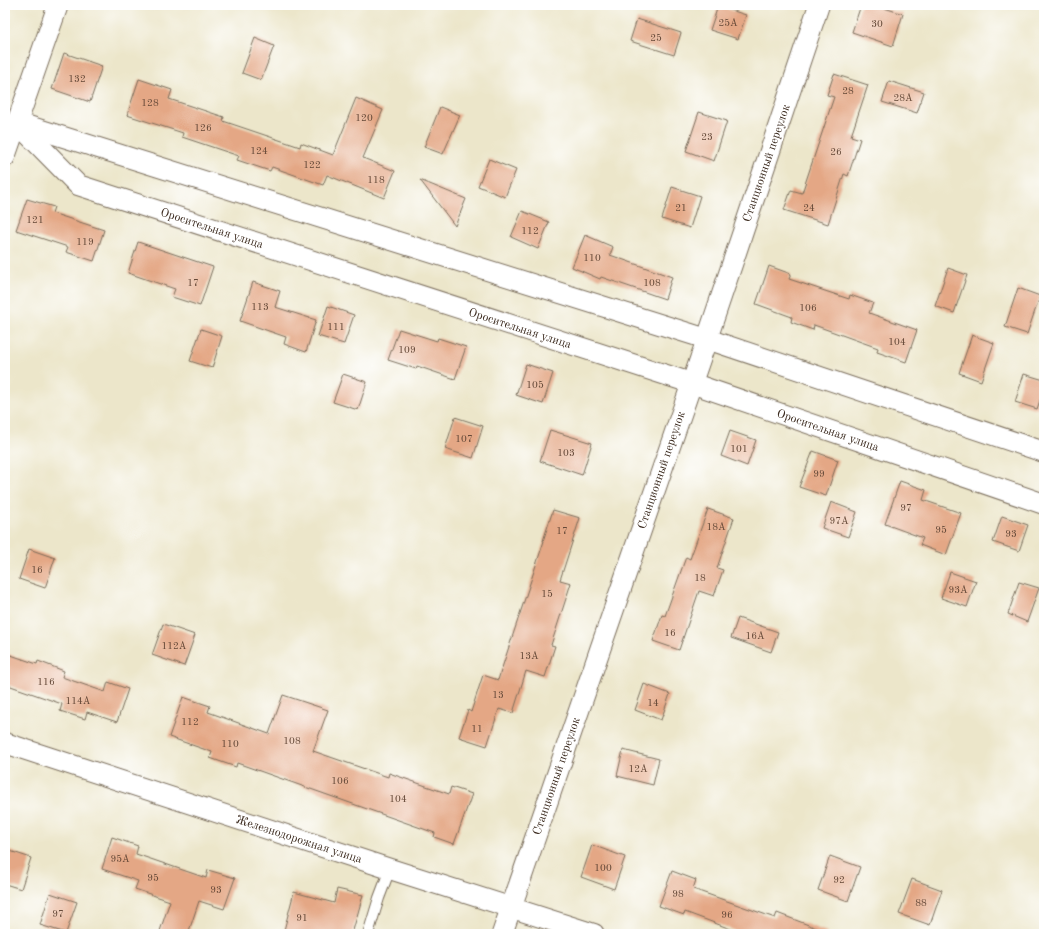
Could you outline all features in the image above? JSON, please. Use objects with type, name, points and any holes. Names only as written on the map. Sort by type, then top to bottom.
[{"type":"street","points":[[5,157],[11,121],[58,5]]},
{"type":"street","name":"Станционный переулок","points":[[502,934],[707,339],[819,5]]},
{"type":"street","points":[[11,121],[707,339],[1044,452]]},
{"type":"street","name":"Оросительная улица","points":[[11,121],[78,184],[691,383],[1044,504]]},
{"type":"street","name":"Железнодорожная улица","points":[[5,743],[594,934]]},
{"type":"lane","points":[[368,934],[390,869]]},
{"type":"building","points":[[861,5],[875,5],[903,14],[893,46],[852,32]]},
{"type":"building","points":[[718,6],[746,15],[738,39],[710,30]]},
{"type":"building","points":[[637,19],[681,33],[674,55],[630,41]]},
{"type":"building","points":[[255,38],[274,46],[261,80],[242,73]]},
{"type":"building","points":[[64,53],[102,66],[90,102],[52,89]]},
{"type":"building","points":[[834,74],[868,85],[851,136],[860,139],[848,176],[844,174],[828,224],[784,210],[791,190],[802,193],[834,97],[827,95]]},
{"type":"building","points":[[139,79],[172,90],[169,99],[224,117],[223,121],[300,147],[301,143],[333,155],[356,98],[383,110],[363,158],[395,171],[384,198],[327,175],[323,185],[272,167],[270,171],[237,160],[239,156],[182,137],[183,133],[127,115]]},
{"type":"building","points":[[889,81],[924,92],[917,113],[882,102]]},
{"type":"building","points":[[440,107],[460,115],[443,154],[424,147]]},
{"type":"building","points":[[699,112],[727,121],[714,161],[686,151]]},
{"type":"building","points":[[489,159],[516,170],[505,197],[478,186]]},
{"type":"building","points":[[420,180],[466,199],[455,226]]},
{"type":"building","points":[[672,187],[700,196],[690,228],[662,219]]},
{"type":"building","points":[[27,199],[54,207],[52,213],[104,230],[94,261],[66,252],[68,247],[16,230]]},
{"type":"building","points":[[522,211],[549,222],[538,249],[511,237]]},
{"type":"building","points":[[585,235],[613,247],[610,255],[672,277],[665,299],[601,277],[600,279],[572,267]]},
{"type":"building","points":[[138,242],[213,267],[200,306],[172,297],[175,289],[128,273]]},
{"type":"building","points":[[769,266],[791,274],[789,279],[849,299],[850,295],[873,303],[869,313],[917,330],[906,362],[877,352],[878,348],[814,325],[813,330],[791,322],[792,317],[756,304]]},
{"type":"building","points":[[948,268],[967,275],[954,313],[935,306]]},
{"type":"building","points":[[253,282],[280,291],[275,307],[316,320],[306,352],[284,344],[286,337],[240,321]]},
{"type":"building","points":[[1018,288],[1040,296],[1027,334],[1005,327]]},
{"type":"building","points":[[328,306],[354,315],[344,344],[318,336]]},
{"type":"building","points":[[201,329],[222,336],[212,368],[190,361]]},
{"type":"building","points":[[399,329],[437,341],[438,338],[466,347],[455,379],[417,366],[416,369],[388,360]]},
{"type":"building","points":[[972,335],[994,343],[981,381],[959,373]]},
{"type":"building","points":[[526,364],[553,373],[543,404],[516,395]]},
{"type":"building","points":[[343,374],[367,382],[358,410],[333,402]]},
{"type":"building","points":[[1024,374],[1044,380],[1044,389],[1037,409],[1015,402]]},
{"type":"building","points":[[455,417],[483,426],[473,458],[445,449]]},
{"type":"building","points":[[550,430],[592,443],[582,475],[540,461]]},
{"type":"building","points":[[730,431],[756,440],[747,466],[721,456]]},
{"type":"building","points":[[813,451],[838,460],[826,496],[799,487]]},
{"type":"building","points":[[900,481],[926,490],[923,500],[961,513],[946,555],[920,545],[923,538],[885,524]]},
{"type":"building","points":[[831,502],[857,512],[848,537],[822,528]]},
{"type":"building","points":[[708,509],[734,518],[717,568],[723,570],[714,596],[699,591],[679,650],[653,641],[662,615],[665,616],[686,557],[690,559]]},
{"type":"building","points":[[553,510],[580,518],[560,580],[571,583],[551,645],[555,646],[545,677],[526,671],[513,713],[499,709],[487,746],[459,737],[468,710],[471,712],[483,675],[498,680]]},
{"type":"building","points":[[1002,516],[1028,525],[1019,551],[993,542]]},
{"type":"building","points":[[29,549],[55,558],[45,588],[19,579]]},
{"type":"building","points":[[950,572],[976,581],[967,607],[941,598]]},
{"type":"building","points":[[1019,582],[1039,588],[1027,622],[1008,614]]},
{"type":"building","points":[[738,618],[778,632],[771,652],[731,638]]},
{"type":"building","points":[[163,624],[195,635],[184,666],[152,655]]},
{"type":"building","points":[[5,653],[37,664],[38,661],[64,671],[62,677],[105,692],[108,682],[128,689],[117,722],[87,712],[85,719],[60,711],[62,704],[5,684]]},
{"type":"building","points":[[644,684],[670,694],[661,720],[635,710]]},
{"type":"building","points":[[283,695],[328,710],[313,751],[388,777],[389,773],[449,794],[451,787],[472,794],[454,844],[434,837],[435,833],[237,763],[236,767],[210,758],[212,752],[169,737],[183,697],[210,706],[208,712],[269,734]]},
{"type":"building","points":[[623,750],[659,759],[653,785],[617,776]]},
{"type":"building","points":[[112,837],[138,846],[136,854],[206,878],[208,870],[235,878],[224,909],[199,901],[188,934],[159,934],[170,901],[135,889],[138,881],[102,869]]},
{"type":"building","points":[[592,845],[625,857],[614,889],[581,877]]},
{"type":"building","points":[[10,851],[31,858],[21,889],[5,884],[5,866]]},
{"type":"building","points":[[830,856],[860,867],[848,901],[818,890]]},
{"type":"building","points":[[672,871],[696,880],[693,889],[775,918],[777,913],[827,932],[827,934],[744,934],[685,912],[684,915],[659,906]]},
{"type":"building","points":[[912,879],[942,890],[930,925],[899,914]]},
{"type":"building","points":[[337,889],[363,895],[352,934],[283,934],[294,892],[334,903]]},
{"type":"building","points":[[50,893],[77,902],[66,933],[40,925]]}]
